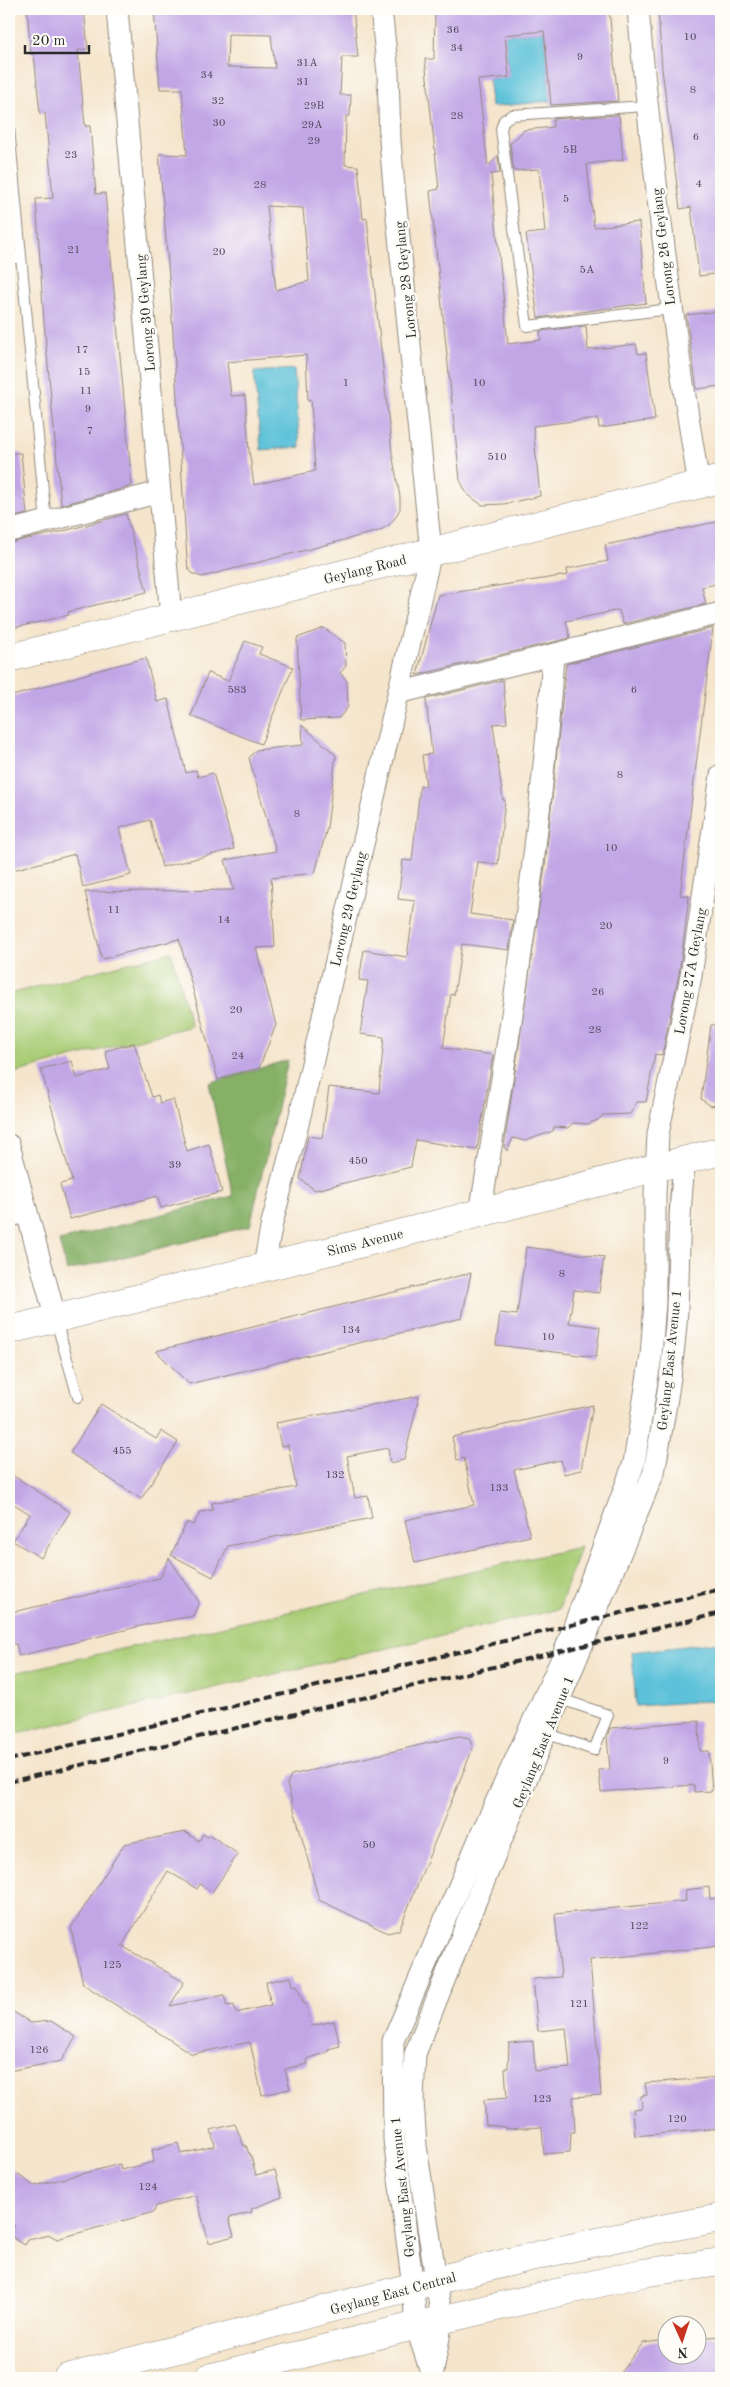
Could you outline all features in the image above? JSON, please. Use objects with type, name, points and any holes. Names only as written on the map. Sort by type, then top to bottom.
[{"type":"main road","name":"Geylang Road","points":[[9,658],[710,482]]},
{"type":"main road","name":"Sims Avenue","points":[[9,1330],[56,1320],[721,1151]]},
{"type":"main road","name":"Geylang East Central","points":[[67,2378],[211,2342],[425,2284],[593,2243],[721,2218]]},
{"type":"main road","points":[[208,2378],[642,2273],[721,2262]]},
{"type":"street","name":"Lorong 30 Geylang","points":[[117,9],[171,617]]},
{"type":"street","name":"Lorong 28 Geylang","points":[[381,9],[388,73],[390,140],[394,187],[431,552]]},
{"type":"street","name":"Lorong 26 Geylang","points":[[638,9],[646,106],[671,309],[710,482]]},
{"type":"street","points":[[9,531],[160,492]]},
{"type":"street","name":"Lorong 29 Geylang","points":[[264,1266],[272,1223],[298,1124],[431,552]]},
{"type":"street","points":[[398,693],[721,613]]},
{"type":"street","points":[[480,1213],[526,909],[550,705],[553,655]]},
{"type":"street","name":"Lorong 27A Geylang","points":[[656,1168],[660,1125],[693,966],[721,775]]},
{"type":"street","points":[[9,1145],[18,1214],[56,1320]]},
{"type":"street","name":"Geylang East Avenue 1","points":[[433,2376],[425,2284],[394,2140],[393,2041],[480,1837],[538,1730],[654,1472],[666,1410],[676,1325],[679,1212],[685,1160]]},
{"type":"street","name":"Geylang East Avenue 1","points":[[553,1696],[563,1656],[634,1463],[651,1356],[655,1302],[656,1168]]},
{"type":"lane","points":[[646,106],[512,115],[504,120],[502,129],[527,326],[671,309]]},
{"type":"lane","points":[[9,128],[46,522]]},
{"type":"lane","points":[[9,259],[21,257]]},
{"type":"lane","points":[[56,1320],[78,1396]]},
{"type":"lane","points":[[538,1730],[594,1750],[608,1715],[553,1696]]},
{"type":"green space","points":[[171,952],[191,1026],[14,1073],[9,1056],[9,994]]},
{"type":"green space","points":[[288,1060],[250,1226],[67,1271],[59,1241],[233,1196],[209,1083]]},
{"type":"green space","points":[[580,1547],[559,1609],[9,1735],[9,1674]]},
{"type":"water","points":[[544,31],[551,101],[491,107],[489,79],[509,77],[505,35]]},
{"type":"water","points":[[294,369],[300,447],[261,450],[254,372]]},
{"type":"water","points":[[721,1642],[721,1700],[636,1706],[632,1652]]},
{"type":"building","points":[[27,9],[84,9],[88,49],[78,50],[85,126],[90,126],[96,194],[105,193],[132,486],[61,505],[44,323],[36,199],[53,198],[45,113],[40,114],[34,54],[31,54]]},
{"type":"building","points":[[154,9],[353,9],[358,57],[342,57],[340,95],[351,95],[350,116],[346,116],[345,165],[358,166],[363,219],[367,218],[392,453],[400,497],[400,509],[395,518],[389,525],[379,531],[202,577],[193,574],[188,568],[171,302],[159,154],[187,155],[182,89],[160,89]],"holes":[[[228,34],[271,35],[275,68],[227,67]],[[267,206],[303,208],[309,281],[276,290]],[[306,355],[308,401],[311,400],[315,471],[254,485],[245,395],[231,396],[227,362]]]},
{"type":"building","points":[[435,9],[609,9],[618,101],[551,105],[544,31],[505,35],[509,77],[478,80],[488,166],[498,156],[500,173],[491,174],[508,344],[541,340],[540,331],[586,326],[588,350],[636,344],[638,354],[646,353],[655,420],[599,428],[598,418],[533,426],[540,496],[504,504],[482,505],[467,494],[460,480],[430,191],[439,189],[425,59],[434,59]]},
{"type":"building","points":[[658,9],[721,9],[721,273],[699,276],[691,207],[680,209],[662,69]]},
{"type":"building","points":[[619,115],[623,160],[587,164],[594,227],[639,222],[646,303],[538,318],[526,234],[545,232],[539,169],[514,171],[510,144],[524,130],[553,127],[553,119]]},
{"type":"building","points":[[721,311],[721,386],[697,389],[686,315]]},
{"type":"building","points":[[9,453],[21,453],[27,514],[9,518]]},
{"type":"building","points":[[126,514],[147,592],[68,612],[69,615],[9,629],[9,543],[64,531]]},
{"type":"building","points":[[721,521],[721,583],[702,587],[706,604],[623,624],[619,610],[566,621],[570,638],[417,675],[438,595],[568,575],[567,569],[608,561],[605,545]]},
{"type":"building","points":[[324,628],[345,643],[346,666],[340,673],[347,681],[348,707],[339,718],[301,720],[297,638]]},
{"type":"building","points":[[713,628],[680,895],[689,896],[679,974],[662,1055],[655,1054],[646,1102],[637,1102],[630,1114],[603,1115],[598,1120],[588,1124],[573,1123],[568,1128],[554,1127],[553,1131],[525,1141],[513,1138],[507,1151],[504,1147],[545,866],[566,664]]},
{"type":"building","points":[[245,641],[262,647],[259,654],[293,667],[261,744],[191,716],[208,673],[228,681]]},
{"type":"building","points":[[146,658],[157,702],[168,699],[186,773],[196,770],[198,777],[213,773],[234,849],[162,867],[150,820],[119,828],[131,875],[83,887],[75,854],[9,871],[9,697]]},
{"type":"building","points":[[503,680],[507,723],[493,724],[503,800],[505,800],[498,864],[478,862],[470,914],[513,920],[509,950],[462,944],[454,995],[451,994],[443,1048],[493,1055],[477,1150],[416,1140],[411,1167],[315,1190],[300,1179],[308,1136],[322,1138],[329,1087],[379,1093],[384,1037],[360,1034],[368,981],[359,980],[364,950],[407,957],[415,901],[398,899],[403,860],[412,861],[420,786],[426,786],[422,755],[432,754],[426,699]]},
{"type":"building","points":[[302,725],[336,755],[327,828],[315,873],[271,878],[275,947],[256,948],[276,1025],[259,1068],[218,1080],[179,939],[102,959],[85,892],[234,890],[225,860],[276,851],[249,758],[256,750],[303,745]]},
{"type":"building","points":[[711,1025],[721,1025],[721,1104],[711,1106],[701,1099]]},
{"type":"building","points":[[134,1043],[152,1097],[158,1095],[160,1103],[173,1099],[187,1151],[209,1144],[222,1192],[161,1208],[157,1196],[70,1219],[60,1184],[72,1181],[41,1069],[72,1061],[77,1078],[110,1069],[105,1051]]},
{"type":"building","points":[[526,1247],[604,1257],[599,1293],[574,1290],[569,1323],[600,1327],[596,1357],[496,1345],[500,1313],[517,1315]]},
{"type":"building","points":[[471,1273],[462,1318],[189,1384],[156,1351]]},
{"type":"building","points":[[419,1396],[404,1460],[390,1463],[388,1448],[347,1456],[355,1498],[368,1496],[372,1518],[228,1546],[213,1577],[171,1555],[187,1522],[193,1525],[201,1512],[213,1510],[212,1503],[296,1487],[288,1445],[281,1446],[276,1423]]},
{"type":"building","points":[[101,1404],[156,1439],[161,1431],[178,1442],[141,1499],[70,1453]]},
{"type":"building","points":[[593,1405],[581,1470],[564,1474],[561,1460],[514,1470],[530,1536],[415,1563],[405,1520],[474,1505],[464,1458],[457,1460],[452,1437]]},
{"type":"building","points":[[9,1473],[70,1512],[41,1558],[13,1541],[30,1514],[9,1501]]},
{"type":"building","points":[[169,1558],[199,1602],[193,1616],[149,1624],[19,1656],[16,1644],[9,1645],[9,1613],[160,1578]]},
{"type":"building","points":[[699,1721],[700,1751],[709,1751],[712,1791],[694,1792],[694,1785],[601,1792],[599,1770],[610,1769],[607,1737],[610,1728]]},
{"type":"building","points":[[459,1736],[469,1738],[473,1748],[399,1930],[388,1933],[319,1900],[287,1784],[291,1775]]},
{"type":"building","points":[[185,1832],[199,1841],[203,1834],[208,1837],[210,1835],[238,1854],[212,1892],[200,1884],[197,1889],[168,1871],[122,1946],[184,1982],[170,2006],[224,1995],[227,2006],[234,2005],[236,2013],[271,2005],[266,1982],[291,1977],[293,1986],[297,1985],[304,2004],[306,2004],[311,2026],[334,2021],[340,2046],[328,2049],[328,2052],[307,2059],[308,2064],[285,2069],[290,2089],[262,2095],[250,2042],[192,2054],[83,1984],[71,1928],[124,1844]]},
{"type":"building","points":[[709,1887],[710,1899],[721,1898],[720,1946],[590,1960],[601,2095],[573,2097],[575,2132],[571,2132],[570,2152],[544,2154],[542,2127],[506,2129],[506,2127],[486,2125],[484,2100],[507,2098],[505,2068],[508,2068],[509,2043],[533,2041],[535,2071],[570,2068],[566,2028],[538,2031],[533,1979],[561,1977],[555,1914],[686,1901],[685,1890]]},
{"type":"building","points":[[9,2009],[31,2023],[51,2021],[76,2037],[61,2061],[9,2071]]},
{"type":"building","points":[[721,2077],[721,2128],[635,2136],[633,2109],[642,2108],[641,2096],[647,2095],[645,2083]]},
{"type":"building","points":[[235,2124],[244,2146],[246,2145],[250,2153],[256,2175],[275,2170],[282,2197],[251,2209],[252,2212],[229,2218],[234,2236],[209,2243],[196,2195],[156,2206],[154,2212],[57,2239],[50,2235],[28,2240],[25,2245],[9,2235],[15,2226],[9,2222],[9,2168],[34,2186],[120,2164],[121,2170],[154,2162],[152,2150],[178,2143],[181,2154],[215,2146],[211,2130]]},
{"type":"building","points":[[721,2336],[721,2378],[616,2378],[643,2343],[658,2341],[658,2364],[708,2364],[708,2337]]},
{"type":"railway","points":[[9,1760],[721,1589]]},
{"type":"railway","points":[[9,1782],[721,1613]]}]
